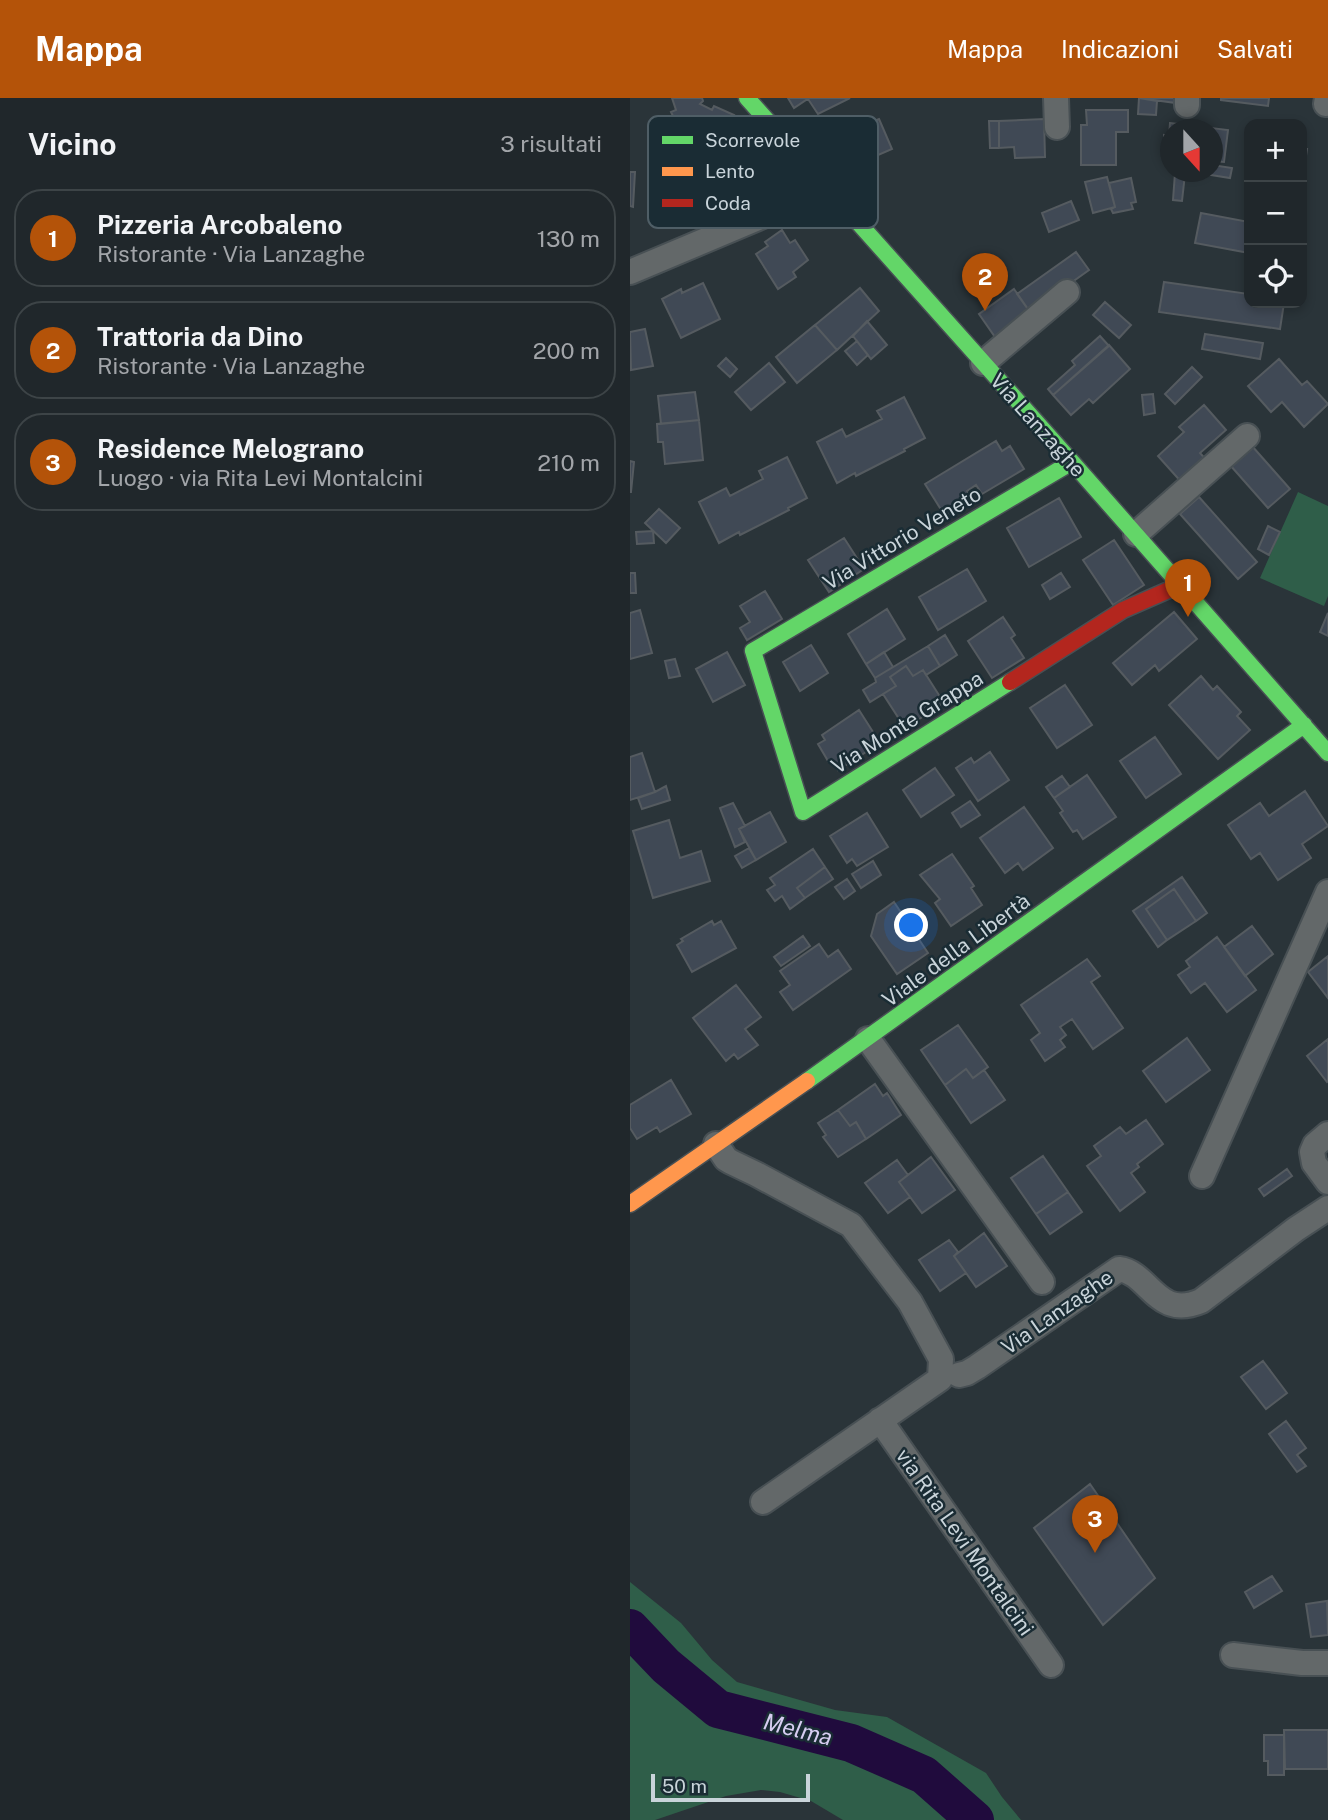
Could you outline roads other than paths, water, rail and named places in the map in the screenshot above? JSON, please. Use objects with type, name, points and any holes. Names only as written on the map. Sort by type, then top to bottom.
[{"type":"street","name":"Via Lanzaghe","points":[[747,98],[763,116]]},
{"type":"street","points":[[1056,98],[1057,127]]},
{"type":"street","points":[[630,272],[734,228]]},
{"type":"street","name":"Via Lanzaghe","points":[[862,228],[1328,753]]},
{"type":"street","points":[[983,363],[1067,292]]},
{"type":"street","points":[[1136,534],[1247,436]]},
{"type":"street","name":"Via Vittorio Veneto","points":[[753,650],[1072,462]]},
{"type":"street","name":"Via Monte Grappa","points":[[753,650],[803,812],[1123,610],[1180,585]]},
{"type":"street","name":"Viale della Libertà","points":[[630,1204],[868,1039],[1304,725]]},
{"type":"street","points":[[1202,1176],[1328,892]]},
{"type":"street","points":[[868,1039],[1042,1282]]},
{"type":"street","points":[[1328,1134],[1315,1145],[1312,1153],[1314,1163],[1328,1182]]},
{"type":"street","points":[[716,1144],[730,1162],[851,1225],[910,1303],[949,1377],[880,1420],[763,1502]]},
{"type":"street","name":"Via Lanzaghe","points":[[949,1377],[967,1373],[977,1367],[1119,1269],[1133,1273],[1155,1296],[1164,1301],[1183,1305],[1201,1301],[1328,1208]]},
{"type":"street","name":"via Rita Levi Montalcini","points":[[880,1420],[1051,1665]]},
{"type":"street","points":[[1233,1655],[1302,1664],[1328,1663]]},
{"type":"waterway","name":"Melma","points":[[630,1628],[666,1666],[718,1709],[851,1743],[924,1775],[975,1820]]},
{"type":"place","name":"Trattoria da Dino","points":[[985,311]]},
{"type":"place","name":"Pizzeria Arcobaleno","points":[[1188,617]]},
{"type":"place","name":"Residence Melograno","points":[[1095,1553]]}]
